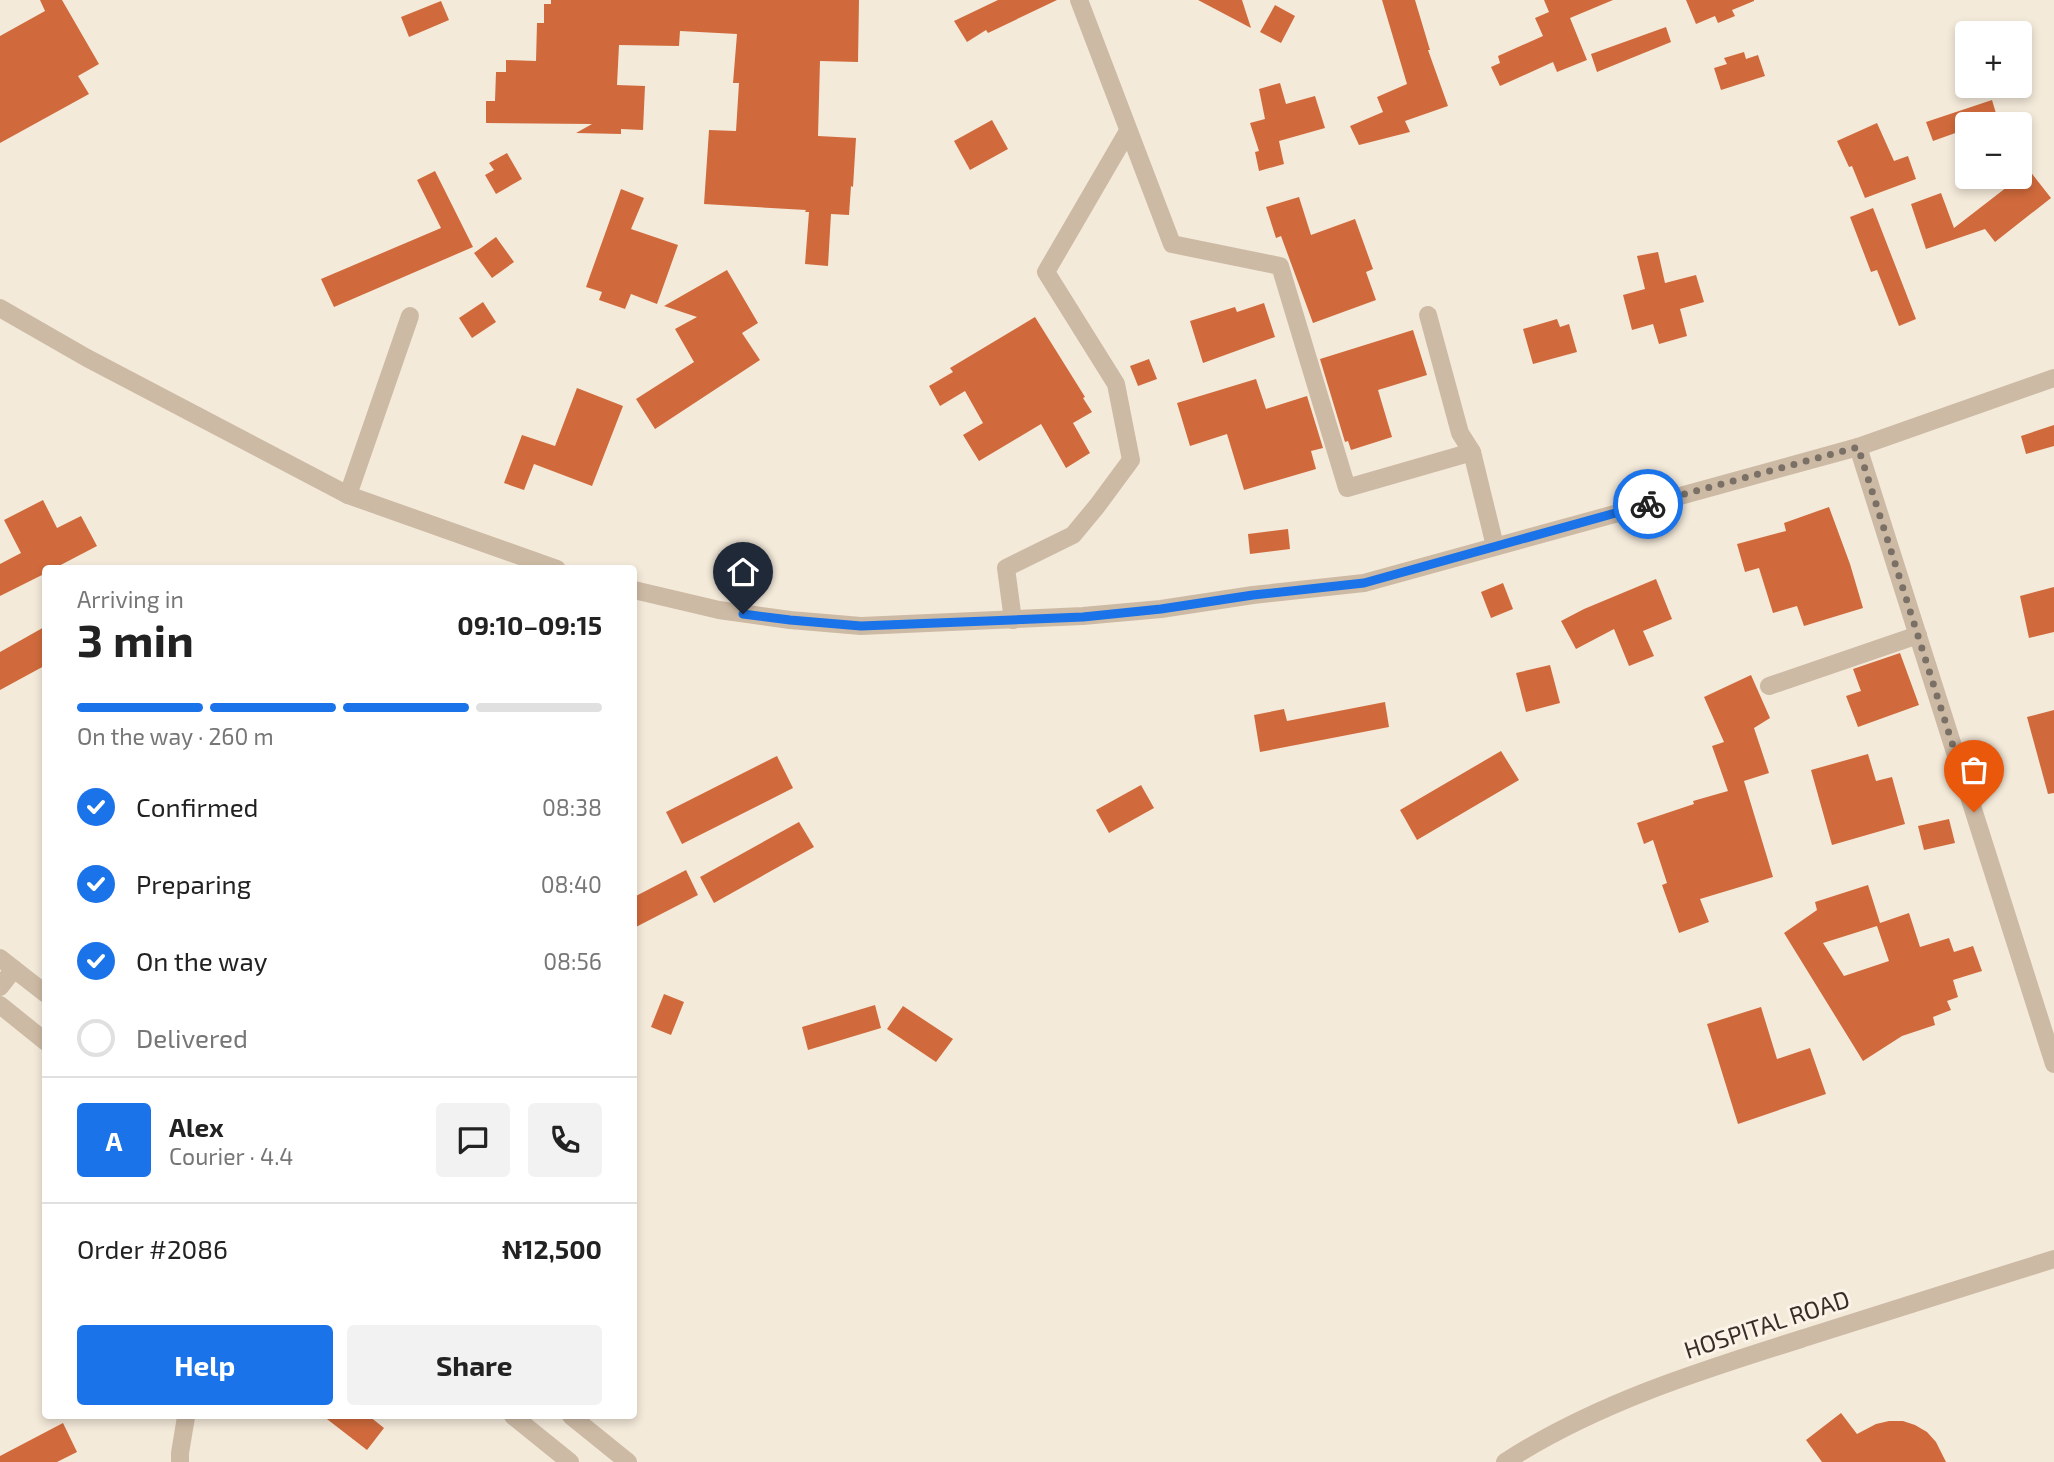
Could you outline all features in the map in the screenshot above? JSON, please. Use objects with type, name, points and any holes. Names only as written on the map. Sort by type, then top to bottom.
[{"type":"street","points":[[1079,0],[1172,244],[1280,266],[1347,488],[1472,452]]},
{"type":"street","points":[[1013,620],[1006,568],[1073,535],[1131,460],[1116,384],[1046,272],[1128,131]]},
{"type":"street","points":[[0,308],[87,358],[348,495],[546,565]]},
{"type":"street","points":[[1428,315],[1460,433],[1472,452],[1495,546]]},
{"type":"street","points":[[348,495],[410,316]]},
{"type":"street","points":[[637,591],[719,610],[861,626],[1083,617],[1364,583],[1858,447],[2054,378]]},
{"type":"street","points":[[1858,447],[2054,1064]]},
{"type":"street","points":[[1769,686],[1918,635]]},
{"type":"street","points":[[0,987],[7,964],[42,991]]},
{"type":"street","points":[[0,1005],[42,1039]]},
{"type":"street","name":"HOSPITAL ROAD","points":[[1505,1462],[1532,1444],[1618,1403],[1712,1367],[2054,1259]]},
{"type":"street","points":[[180,1462],[186,1419]]},
{"type":"street","points":[[517,1419],[570,1462]]},
{"type":"street","points":[[576,1419],[628,1462]]},
{"type":"building","points":[[40,0],[62,0],[99,64],[78,76],[89,94],[0,143],[0,36],[45,11]]},
{"type":"building","points":[[551,0],[859,0],[858,62],[820,61],[818,136],[856,138],[849,215],[831,214],[828,266],[805,264],[809,212],[805,212],[806,210],[704,204],[709,130],[736,131],[739,83],[733,83],[737,34],[680,31],[679,46],[619,45],[617,85],[645,86],[643,130],[621,129],[621,134],[576,133],[592,124],[486,123],[486,101],[495,101],[496,72],[506,72],[506,60],[536,61],[537,23],[544,23],[544,4],[551,4]]},
{"type":"building","points":[[998,0],[1057,0],[988,33],[986,30],[967,42],[954,21]]},
{"type":"building","points":[[1198,0],[1242,0],[1251,28]]},
{"type":"building","points":[[1382,0],[1415,0],[1428,50],[1448,106],[1405,121],[1410,132],[1359,145],[1350,126],[1383,112],[1377,97],[1407,84]]},
{"type":"building","points":[[1544,0],[1613,0],[1570,18],[1587,60],[1557,72],[1553,62],[1500,86],[1491,67],[1500,63],[1498,56],[1543,36],[1535,18],[1549,12]]},
{"type":"building","points":[[1686,0],[1754,1],[1732,10],[1735,16],[1718,23],[1715,16],[1696,24]]},
{"type":"building","points":[[441,1],[449,20],[409,37],[401,17]]},
{"type":"building","points":[[1275,5],[1295,16],[1281,43],[1260,32]]},
{"type":"building","points":[[1666,27],[1671,42],[1597,72],[1591,54]]},
{"type":"building","points":[[1744,52],[1746,59],[1758,55],[1765,76],[1721,90],[1714,68],[1727,64],[1724,58]]},
{"type":"building","points":[[1280,83],[1286,104],[1315,96],[1325,128],[1279,141],[1284,164],[1259,171],[1255,152],[1259,151],[1250,123],[1265,119],[1259,89]]},
{"type":"building","points":[[1992,100],[1996,112],[1956,112]]},
{"type":"building","points":[[1955,112],[1955,133],[1933,141],[1926,122]]},
{"type":"building","points":[[992,120],[1008,149],[970,170],[954,141]]},
{"type":"building","points":[[1877,123],[1894,161],[1908,156],[1916,179],[1865,198],[1852,166],[1849,167],[1837,141]]},
{"type":"building","points":[[507,153],[522,179],[496,194],[485,175],[494,170],[489,163]]},
{"type":"building","points":[[435,171],[473,247],[334,307],[321,279],[441,228],[417,180]]},
{"type":"building","points":[[2032,174],[2051,198],[1995,242],[1985,229],[1926,249],[1911,204],[1941,193],[1954,228],[2004,189],[2032,189]]},
{"type":"building","points":[[621,189],[644,198],[631,229],[678,245],[657,304],[631,294],[625,309],[599,300],[602,292],[586,287]]},
{"type":"building","points":[[1299,197],[1311,235],[1355,219],[1373,269],[1366,272],[1376,300],[1313,323],[1281,236],[1276,238],[1266,207]]},
{"type":"building","points":[[1873,208],[1916,319],[1899,326],[1877,270],[1871,272],[1850,217]]},
{"type":"building","points":[[496,237],[514,262],[492,278],[474,253]]},
{"type":"building","points":[[1658,252],[1665,283],[1696,275],[1704,302],[1680,309],[1687,336],[1659,344],[1653,324],[1632,330],[1623,295],[1645,289],[1637,256]]},
{"type":"building","points":[[727,270],[758,323],[742,333],[760,360],[655,429],[636,399],[694,362],[675,329],[697,317],[664,306]]},
{"type":"building","points":[[483,302],[496,322],[472,338],[459,318]]},
{"type":"building","points":[[1264,303],[1275,337],[1203,363],[1190,321],[1235,307],[1237,312]]},
{"type":"building","points":[[1035,317],[1092,412],[1073,423],[1090,453],[1066,468],[1041,424],[979,461],[963,435],[983,423],[965,391],[940,406],[929,386],[953,372],[950,368]]},
{"type":"building","points":[[1557,319],[1560,327],[1569,324],[1577,352],[1533,364],[1523,329]]},
{"type":"building","points":[[1413,330],[1427,375],[1378,390],[1392,437],[1351,450],[1348,441],[1345,442],[1320,359]]},
{"type":"building","points":[[1149,359],[1157,379],[1138,386],[1130,366]]},
{"type":"building","points":[[1256,379],[1266,409],[1307,396],[1323,448],[1311,451],[1316,469],[1244,490],[1227,434],[1190,446],[1177,403]]},
{"type":"building","points":[[577,388],[623,406],[592,486],[534,464],[524,490],[504,483],[522,435],[555,446]]},
{"type":"building","points":[[2054,425],[2054,446],[2026,454],[2021,436]]},
{"type":"building","points":[[43,500],[57,528],[81,516],[97,546],[61,565],[42,565],[42,575],[0,596],[0,564],[21,553],[4,520]]},
{"type":"building","points":[[1829,507],[1863,608],[1804,626],[1797,606],[1773,613],[1759,568],[1745,572],[1737,544],[1786,531],[1784,523]]},
{"type":"building","points":[[1288,529],[1290,549],[1250,554],[1248,534]]},
{"type":"building","points":[[1656,579],[1672,619],[1643,631],[1654,656],[1629,666],[1614,629],[1576,649],[1561,621]]},
{"type":"building","points":[[1503,583],[1513,609],[1491,618],[1481,592]]},
{"type":"building","points":[[2054,587],[2054,632],[2029,638],[2020,596]]},
{"type":"building","points":[[42,628],[42,667],[0,690],[0,652]]},
{"type":"building","points":[[1900,653],[1919,705],[1858,727],[1846,696],[1861,691],[1853,669]]},
{"type":"building","points":[[1550,665],[1560,703],[1526,712],[1516,673]]},
{"type":"building","points":[[1751,675],[1770,718],[1754,728],[1769,773],[1744,781],[1773,877],[1700,899],[1709,922],[1679,933],[1662,885],[1667,883],[1653,840],[1644,844],[1637,823],[1694,804],[1693,801],[1728,791],[1712,746],[1724,742],[1704,697]]},
{"type":"building","points":[[1385,702],[1389,727],[1260,752],[1254,715],[1284,709],[1287,721]]},
{"type":"building","points":[[2054,710],[2054,793],[2048,794],[2027,717]]},
{"type":"building","points":[[1501,751],[1519,780],[1417,840],[1400,810]]},
{"type":"building","points":[[1868,754],[1876,781],[1892,777],[1905,824],[1832,845],[1811,770]]},
{"type":"building","points":[[777,756],[793,788],[682,844],[666,812]]},
{"type":"building","points":[[1141,785],[1154,808],[1109,833],[1096,810]]},
{"type":"building","points":[[1949,819],[1955,843],[1924,850],[1918,826]]},
{"type":"building","points":[[799,822],[814,847],[714,903],[700,877]]},
{"type":"building","points":[[686,870],[698,895],[637,926],[637,895]]},
{"type":"building","points":[[1868,885],[1880,923],[1909,913],[1920,947],[1949,938],[1954,952],[1973,946],[1982,971],[1953,980],[1958,997],[1947,1001],[1951,1010],[1933,1017],[1935,1025],[1902,1036],[1863,1061],[1784,933],[1817,910],[1815,902]],"holes":[[[1877,926],[1889,961],[1844,976],[1823,943]]]},
{"type":"building","points":[[664,994],[684,1002],[671,1035],[651,1027]]},
{"type":"building","points":[[875,1005],[881,1028],[808,1050],[802,1027]]},
{"type":"building","points":[[903,1006],[953,1039],[936,1062],[887,1029]]},
{"type":"building","points":[[1761,1007],[1777,1059],[1810,1048],[1826,1094],[1738,1124],[1707,1024]]},
{"type":"building","points":[[1841,1413],[1857,1434],[1876,1424],[1889,1421],[1903,1421],[1915,1425],[1927,1432],[1936,1442],[1946,1462],[1822,1462],[1806,1440]]},
{"type":"building","points":[[327,1419],[373,1419],[384,1428],[367,1450]]},
{"type":"building","points":[[63,1423],[77,1452],[57,1462],[0,1462],[0,1456]]},
{"type":"way so far","points":[[1648,504],[1858,447],[1974,812]]},
{"type":"route","points":[[743,614],[861,626],[1083,617],[1161,609],[1253,595],[1364,583],[1648,504]]}]
